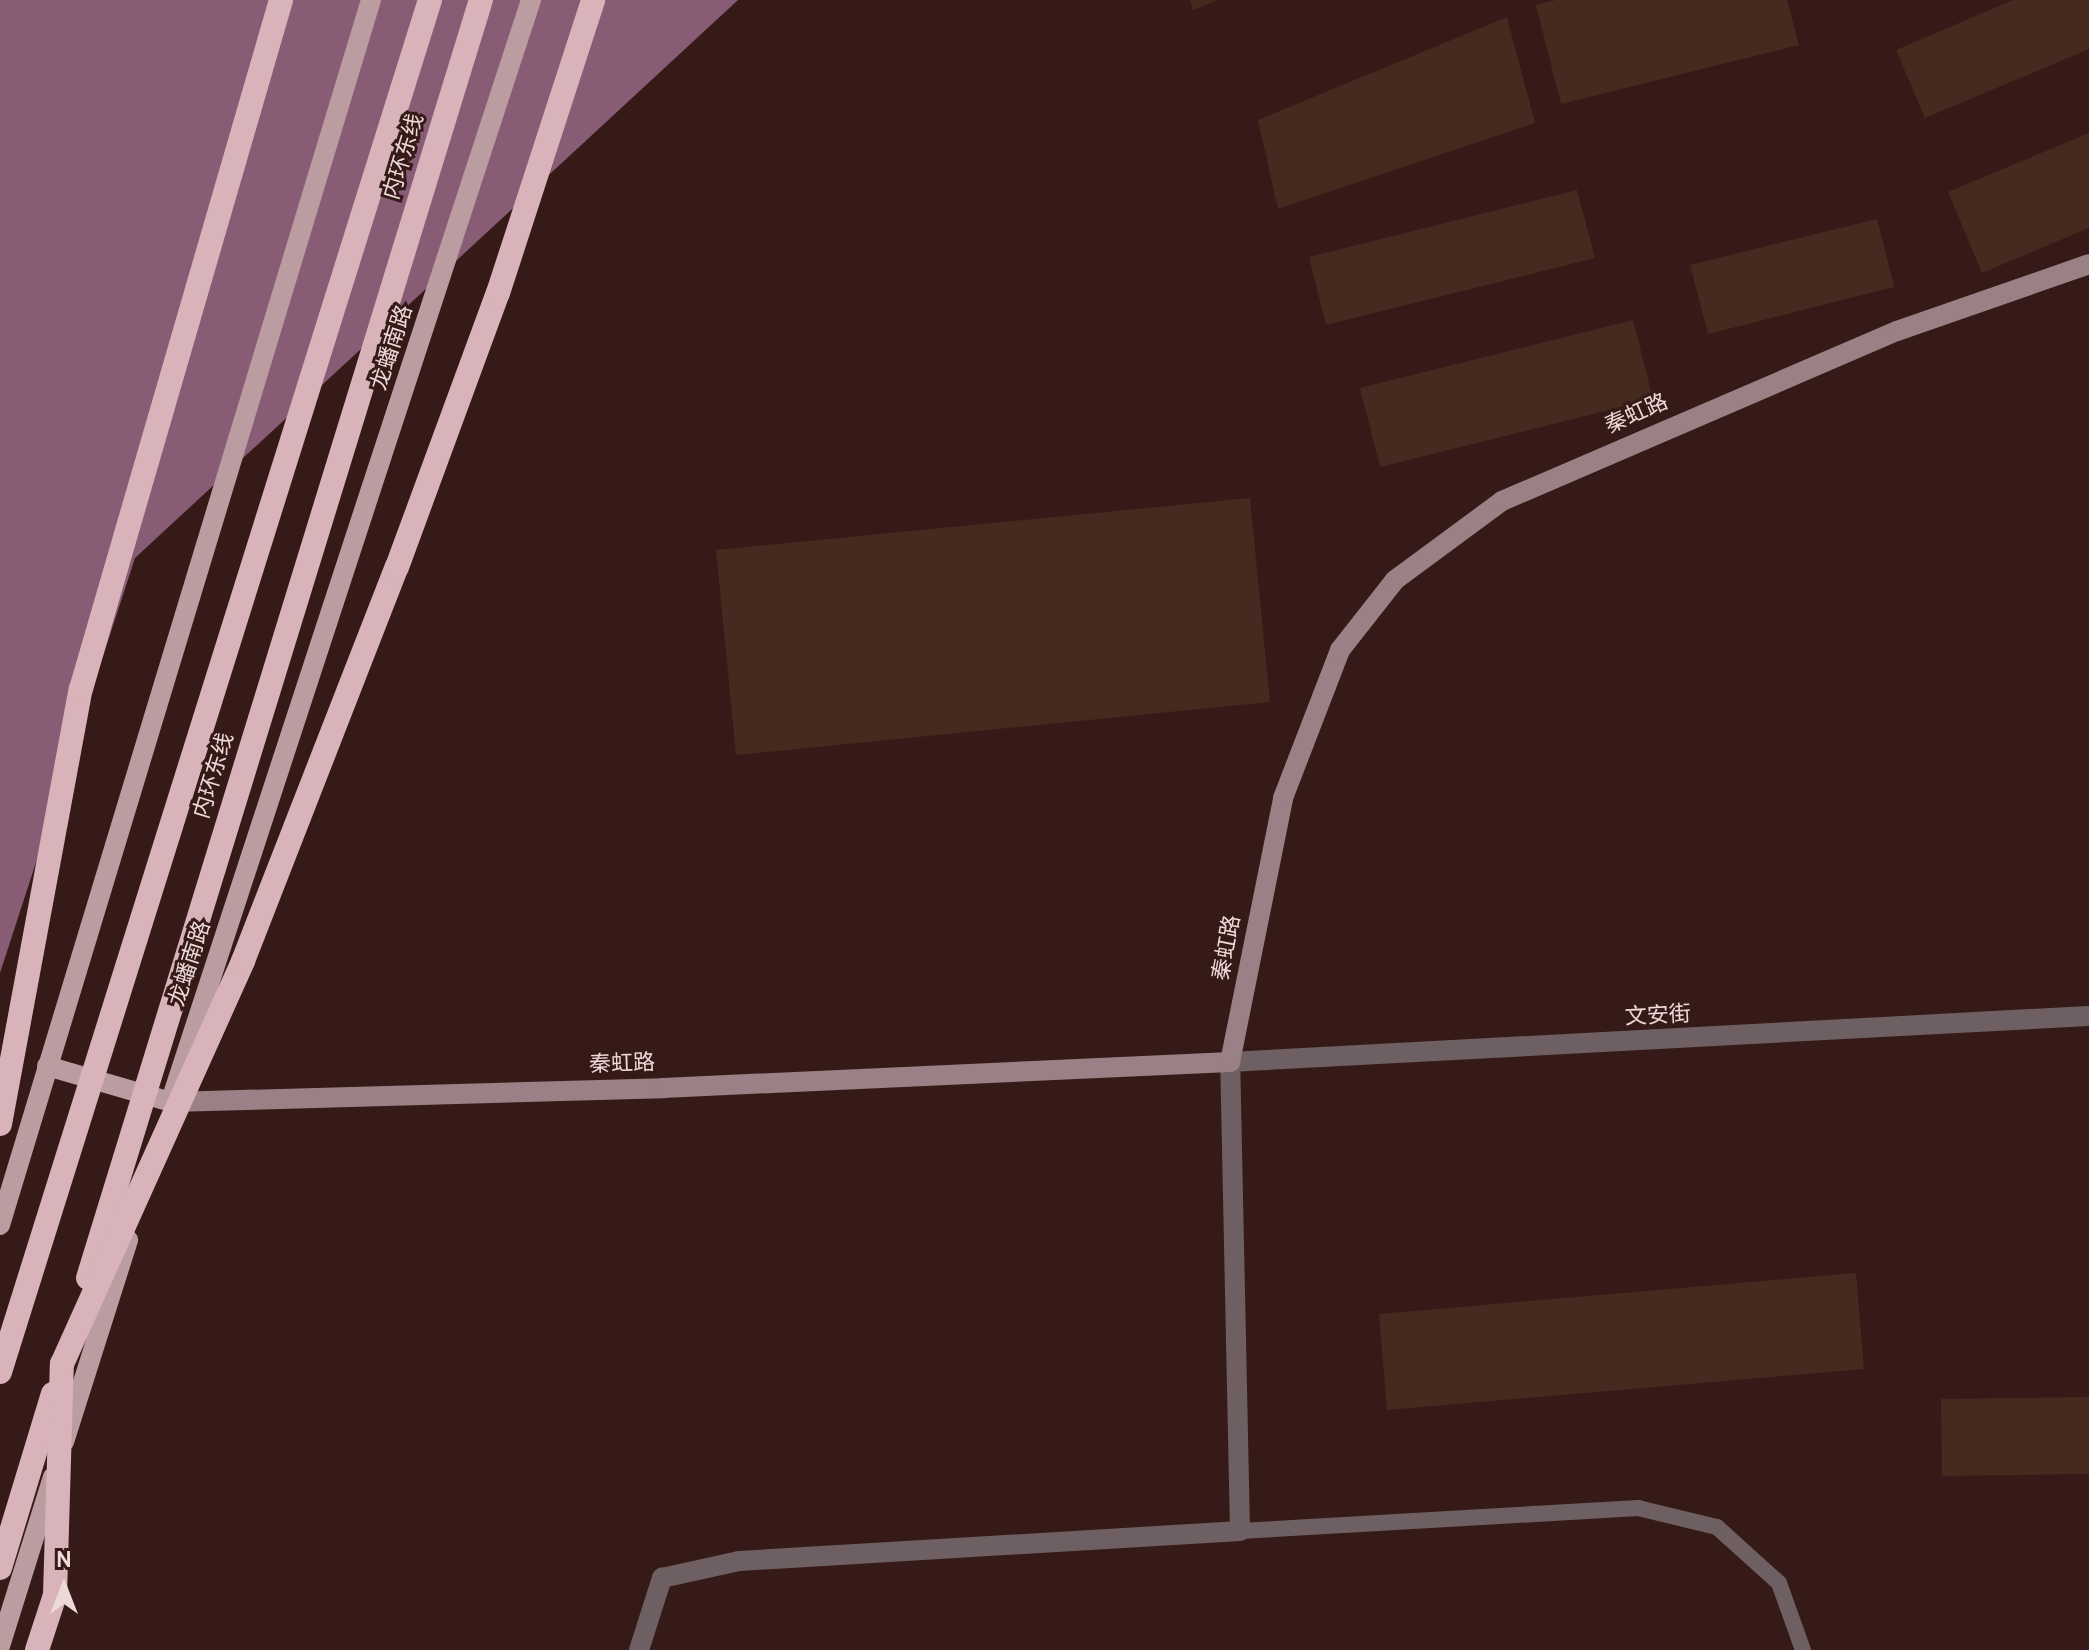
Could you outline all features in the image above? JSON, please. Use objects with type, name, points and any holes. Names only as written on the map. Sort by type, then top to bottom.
[{"type":"highway","points":[[0,1124],[81,689],[281,0]]},
{"type":"highway","name":"内环东线","points":[[0,1372],[430,0]]},
{"type":"highway","name":"内环东线","points":[[0,1568],[481,0]]},
{"type":"highway","points":[[37,1650],[55,1595],[62,1364],[243,961],[380,611],[498,293],[593,0]]},
{"type":"main road","points":[[0,1225],[371,0]]},
{"type":"main road","name":"龙蟠南路","points":[[0,1646],[171,1102],[531,0]]},
{"type":"main road","points":[[47,1066],[171,1102]]},
{"type":"street","name":"秦虹路","points":[[171,1102],[663,1088],[1230,1062],[1283,798],[1340,650],[1395,580],[1517,495],[1897,331],[2089,264]]},
{"type":"street","name":"文安街","points":[[1230,1062],[2089,1016]]},
{"type":"street","points":[[639,1650],[662,1578],[739,1561],[1240,1531],[1230,1062]]},
{"type":"lane","points":[[1240,1531],[1638,1508],[1717,1527],[1779,1583],[1803,1650]]},
{"type":"shaded area","points":[[0,0],[738,0],[135,558],[0,973]]},
{"type":"building","points":[[1190,0],[1218,0],[1193,10]]},
{"type":"building","points":[[1556,0],[1787,0],[1799,45],[1561,104],[1536,5]]},
{"type":"building","points":[[2013,0],[2089,0],[2089,49],[1925,118],[1896,50]]},
{"type":"building","points":[[1507,17],[1535,123],[1278,209],[1258,120]]},
{"type":"building","points":[[2089,133],[2089,228],[1982,273],[1948,192]]},
{"type":"building","points":[[1577,190],[1595,258],[1326,325],[1309,257]]},
{"type":"building","points":[[1877,219],[1894,287],[1708,334],[1690,265]]},
{"type":"building","points":[[1633,320],[1653,399],[1380,467],[1360,388]]},
{"type":"building","points":[[1250,498],[1270,702],[736,755],[716,550]]},
{"type":"building","points":[[1856,1273],[1864,1369],[1387,1410],[1379,1314]]},
{"type":"building","points":[[2089,1397],[2089,1474],[1942,1476],[1941,1399]]}]
